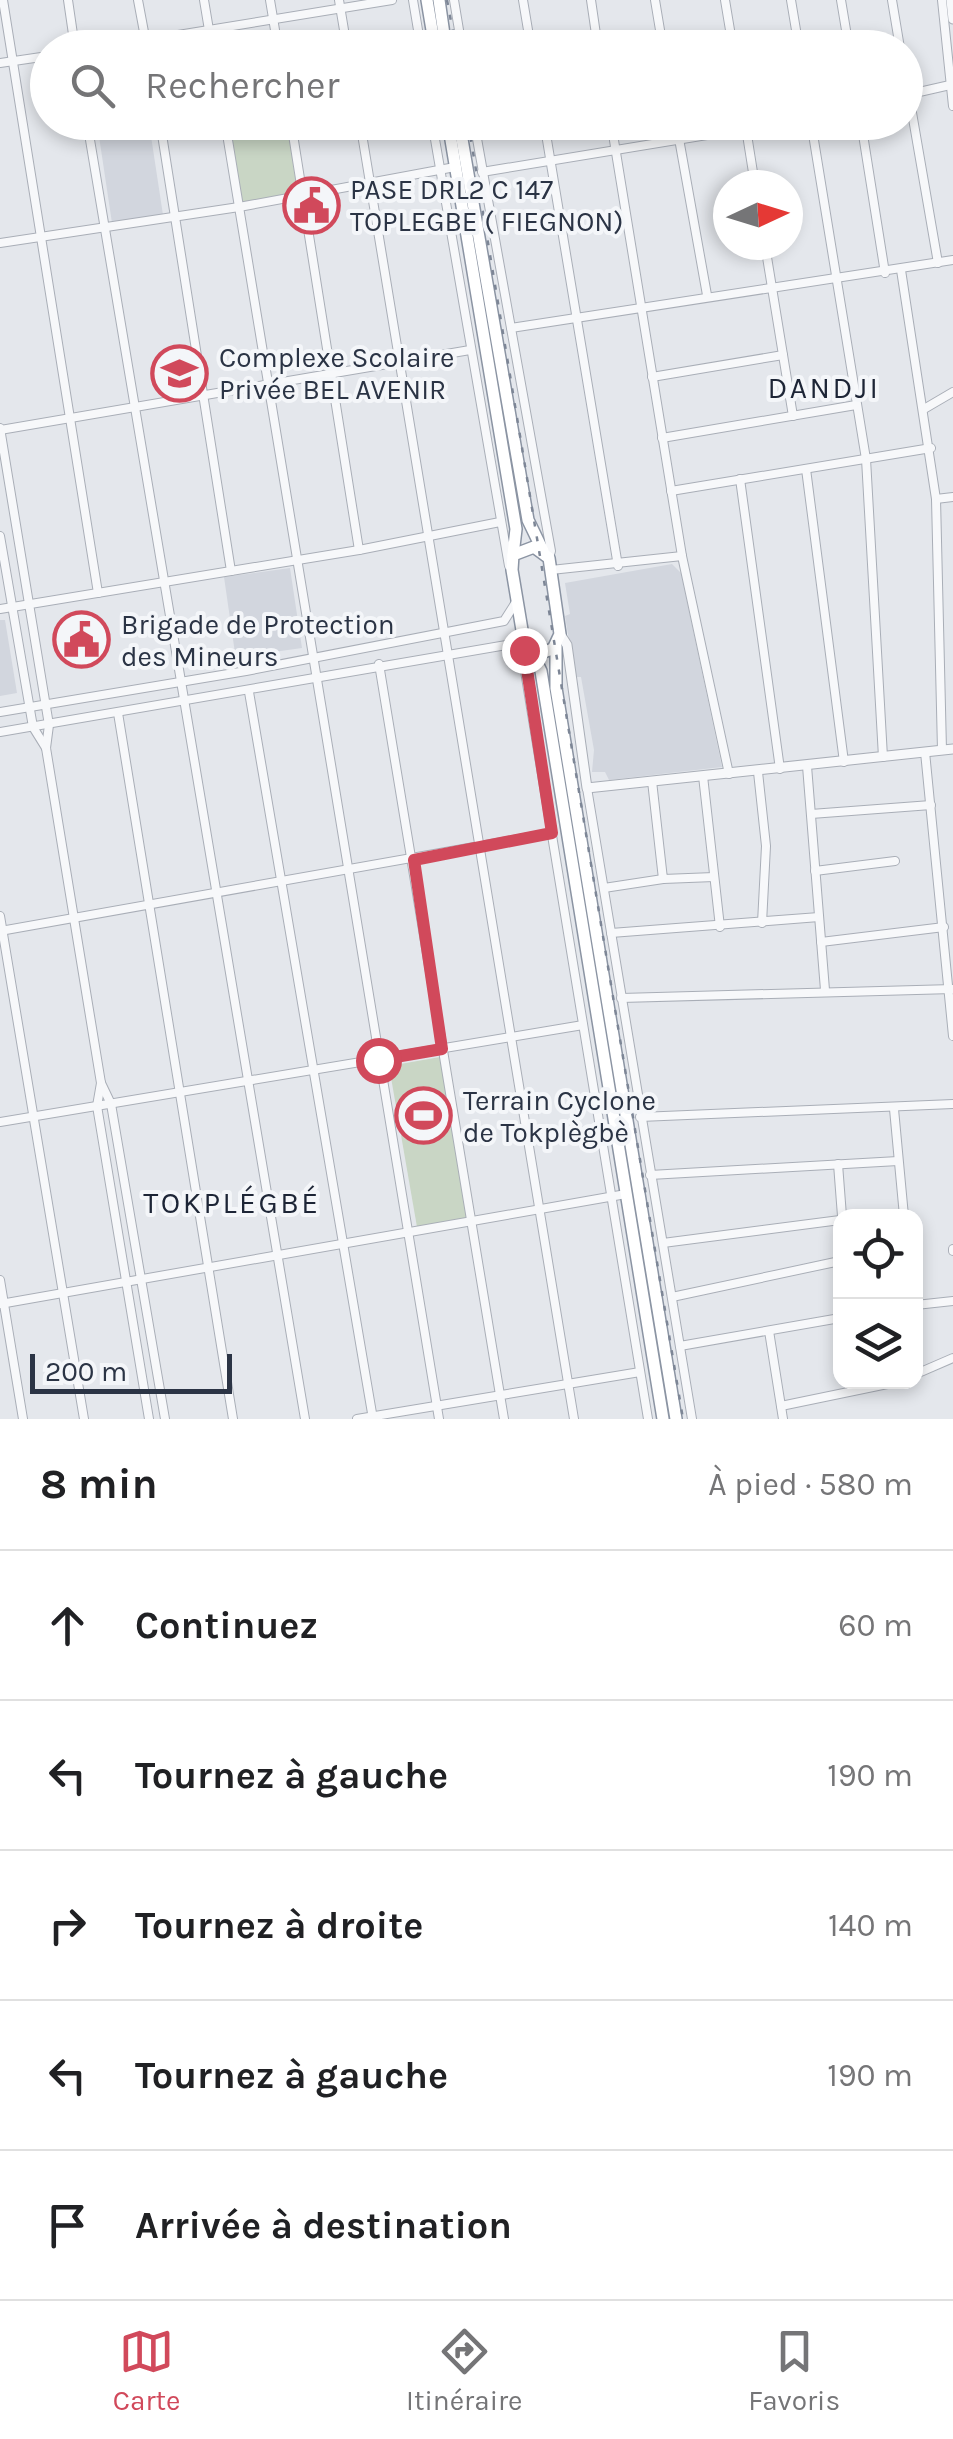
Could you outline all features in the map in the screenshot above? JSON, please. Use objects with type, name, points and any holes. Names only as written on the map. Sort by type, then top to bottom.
[{"type":"highway","points":[[427,0],[432,30]]},
{"type":"highway","points":[[438,0],[443,30]]},
{"type":"highway","points":[[451,140],[514,519],[512,570],[516,602],[527,645],[541,671],[632,1193],[676,1419]]},
{"type":"highway","points":[[462,140],[528,520],[547,560],[558,640],[556,688],[663,1419]]},
{"type":"highway","points":[[513,555],[528,546],[547,560]]},
{"type":"highway","points":[[527,645],[542,652],[558,640]]},
{"type":"street","points":[[3,0],[98,593]]},
{"type":"street","points":[[68,0],[72,30]]},
{"type":"street","points":[[138,0],[143,30]]},
{"type":"street","points":[[204,0],[209,30],[339,4],[392,0]]},
{"type":"street","points":[[270,0],[276,30]]},
{"type":"street","points":[[413,0],[417,30]]},
{"type":"street","points":[[454,0],[459,30]]},
{"type":"street","points":[[523,0],[528,30]]},
{"type":"street","points":[[590,0],[595,30]]},
{"type":"street","points":[[655,0],[660,30]]},
{"type":"street","points":[[725,0],[730,30]]},
{"type":"street","points":[[791,0],[796,30]]},
{"type":"street","points":[[841,0],[846,30]]},
{"type":"street","points":[[892,0],[897,30]]},
{"type":"street","points":[[942,0],[953,106]]},
{"type":"street","points":[[951,0],[953,18]]},
{"type":"street","points":[[339,4],[344,30]]},
{"type":"street","points":[[0,63],[30,59]]},
{"type":"street","points":[[923,91],[950,85]]},
{"type":"street","points":[[90,140],[304,1419]]},
{"type":"street","points":[[163,140],[232,571]]},
{"type":"street","points":[[228,140],[438,1419]]},
{"type":"street","points":[[294,140],[359,550]]},
{"type":"street","points":[[363,140],[574,1419]]},
{"type":"street","points":[[435,140],[500,522],[512,570]]},
{"type":"street","points":[[477,140],[551,551],[547,560],[618,566],[682,556]]},
{"type":"street","points":[[547,140],[618,566]]},
{"type":"street","points":[[614,140],[682,556],[729,774]]},
{"type":"street","points":[[467,174],[678,140],[707,295]]},
{"type":"street","points":[[748,140],[753,170]]},
{"type":"street","points":[[814,140],[866,459],[883,757]]},
{"type":"street","points":[[865,140],[885,272]]},
{"type":"street","points":[[915,140],[938,263]]},
{"type":"street","points":[[0,244],[239,207],[455,167]]},
{"type":"street","points":[[768,260],[793,416]]},
{"type":"street","points":[[511,328],[953,260]]},
{"type":"street","points":[[587,788],[948,750],[936,498],[901,270]]},
{"type":"street","points":[[165,1419],[111,1104],[101,1083],[46,748],[49,724],[0,429],[470,350]]},
{"type":"street","points":[[652,377],[783,355]]},
{"type":"street","points":[[924,409],[953,392]]},
{"type":"street","points":[[662,438],[856,406]]},
{"type":"street","points":[[671,491],[931,448]]},
{"type":"street","points":[[806,468],[844,762]]},
{"type":"street","points":[[740,480],[780,769]]},
{"type":"street","points":[[936,498],[953,497]]},
{"type":"street","points":[[0,609],[359,550],[500,522]]},
{"type":"street","points":[[0,536],[33,727],[46,748]]},
{"type":"street","points":[[0,712],[504,621],[516,602]]},
{"type":"street","points":[[558,640],[567,645],[640,1117],[692,1419]]},
{"type":"street","points":[[0,732],[249,692],[449,652],[527,645],[523,660],[648,1419]]},
{"type":"street","points":[[379,664],[504,1419]]},
{"type":"street","points":[[249,692],[372,1418]]},
{"type":"street","points":[[118,713],[233,1419]]},
{"type":"street","points":[[925,752],[952,989],[953,1036]]},
{"type":"street","points":[[807,766],[825,990]]},
{"type":"street","points":[[758,772],[766,846],[762,924]]},
{"type":"street","points":[[703,776],[720,927]]},
{"type":"street","points":[[652,781],[663,879]]},
{"type":"street","points":[[811,814],[932,805]]},
{"type":"street","points":[[1,931],[552,833]]},
{"type":"street","points":[[816,871],[895,862]]},
{"type":"street","points":[[604,888],[663,879],[714,877]]},
{"type":"street","points":[[0,916],[84,1419]]},
{"type":"street","points":[[612,933],[819,917]]},
{"type":"street","points":[[821,942],[944,927]]},
{"type":"street","points":[[621,998],[952,989]]},
{"type":"street","points":[[0,1122],[583,1026]]},
{"type":"street","points":[[101,1083],[97,1106],[149,1419]]},
{"type":"street","points":[[640,1117],[894,1108],[953,1102],[953,1112]]},
{"type":"street","points":[[894,1108],[903,1209]]},
{"type":"street","points":[[650,1175],[898,1161]]},
{"type":"street","points":[[838,1164],[840,1209]]},
{"type":"street","points":[[2,1304],[653,1190]]},
{"type":"street","points":[[663,1243],[833,1219]]},
{"type":"street","points":[[672,1297],[833,1262]]},
{"type":"street","points":[[0,1280],[23,1419]]},
{"type":"street","points":[[923,1303],[953,1301]]},
{"type":"street","points":[[680,1346],[833,1319]]},
{"type":"street","points":[[769,1332],[783,1419]]},
{"type":"street","points":[[923,1371],[953,1358]]},
{"type":"street","points":[[357,1419],[640,1372]]},
{"type":"street","points":[[781,1406],[863,1389]]},
{"type":"shaded area","points":[[100,140],[152,140],[163,215],[112,223]]},
{"type":"shaded area","points":[[672,564],[681,573],[722,767],[609,780],[605,772],[592,772],[594,750],[581,677],[575,677],[565,616],[570,614],[565,583]]},
{"type":"shaded area","points":[[290,568],[302,648],[253,655],[254,665],[237,667],[224,577]]},
{"type":"shaded area","points":[[0,620],[5,620],[17,693],[0,696]]},
{"type":"green space","points":[[229,140],[290,140],[298,196],[239,206]]},
{"type":"green space","name":"Terrain Cyclone de Tokplègbè","points":[[440,1057],[467,1218],[417,1227],[389,1066]]},
{"type":"railway","points":[[447,0],[453,30]]},
{"type":"railway","points":[[471,140],[683,1419]]},
{"type":"place","name":"PASE DRL2 C 147 TOPLEGBE ( FIEGNON)","points":[[311,205]]},
{"type":"place","name":"Complexe Scolaire Privée BEL AVENIR","points":[[180,373]]},
{"type":"place","name":"Brigade de Protection des Mineurs","points":[[82,640]]},
{"type":"place","name":"Terrain Cyclone de Tokplègbè","points":[[424,1116]]},
{"type":"district","name":"DANDJI","points":[[824,388]]},
{"type":"district","name":"TOKPLÉGBÉ","points":[[232,1203]]},
{"type":"route","points":[[378,1060],[442,1049],[414,860],[552,833],[524,650]]}]
